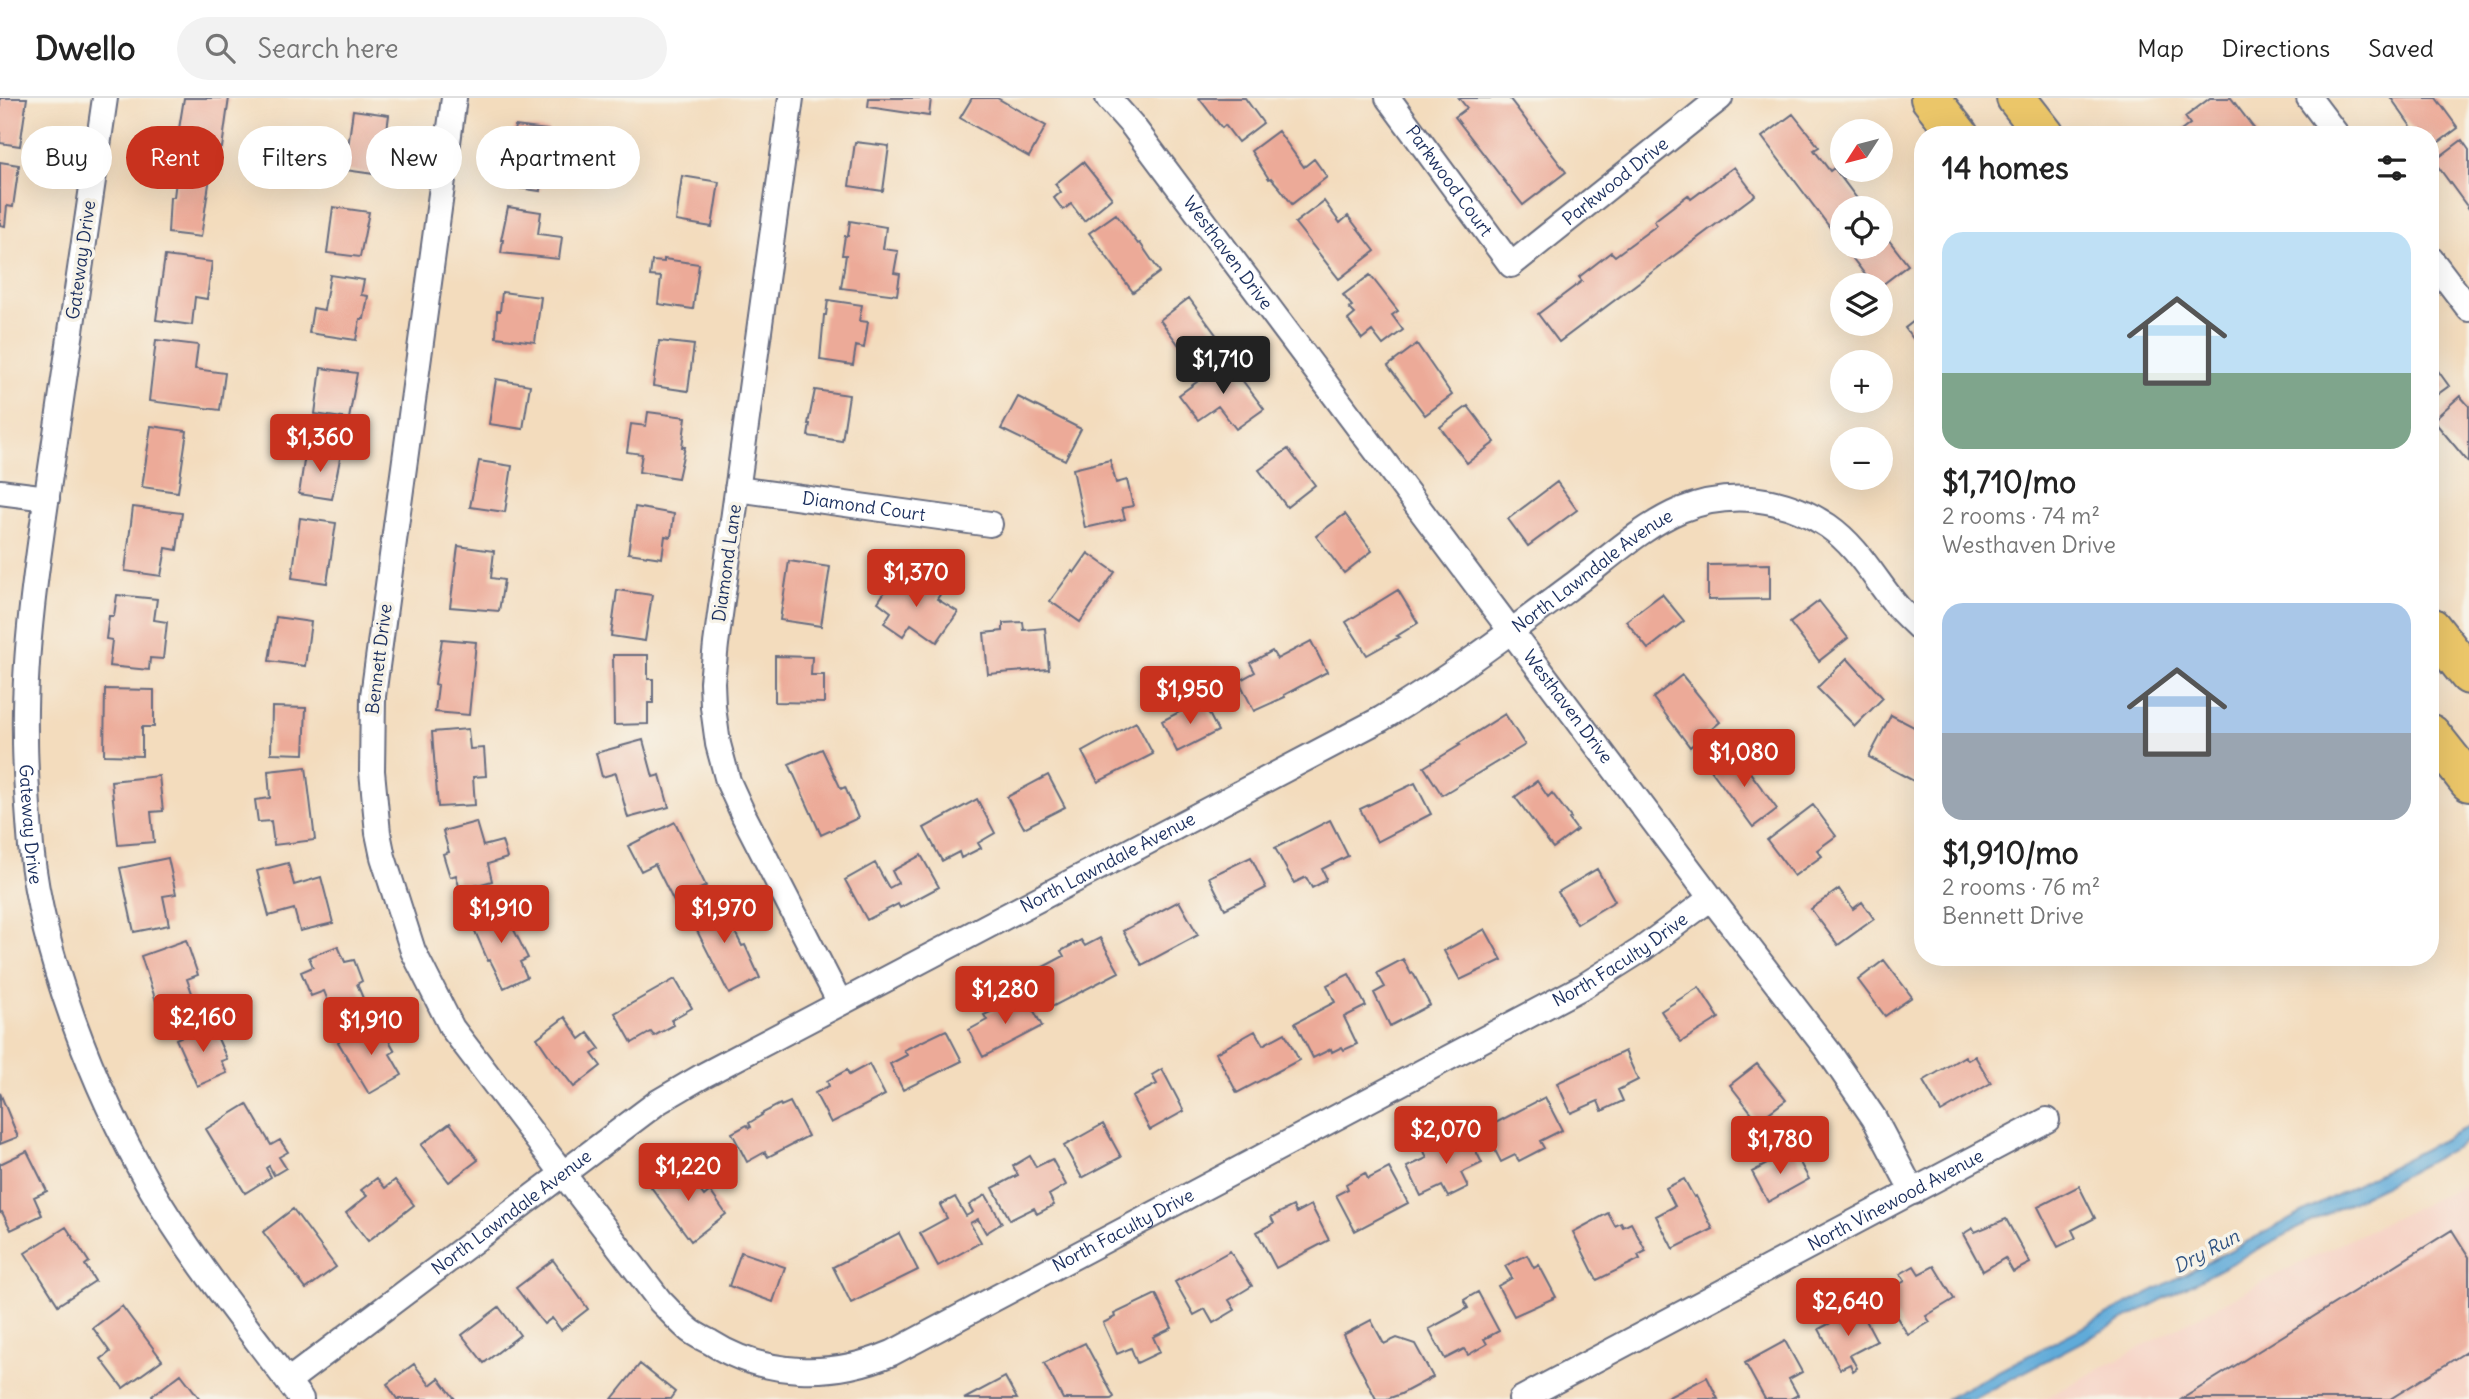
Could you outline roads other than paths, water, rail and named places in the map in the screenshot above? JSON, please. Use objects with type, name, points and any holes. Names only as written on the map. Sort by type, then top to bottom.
[{"type":"main road","points":[[1930,98],[1952,126]]},
{"type":"main road","points":[[2016,98],[2038,126]]},
{"type":"main road","points":[[2439,637],[2469,675]]},
{"type":"main road","points":[[2439,744],[2469,782]]},
{"type":"street","name":"Gateway Drive","points":[[105,98],[47,498],[28,665],[25,735],[31,848],[47,931],[71,1015],[86,1054],[144,1175],[175,1226],[294,1390]]},
{"type":"street","name":"Bennett Drive","points":[[454,98],[376,672],[371,722],[374,795],[383,857],[404,928],[440,1007],[481,1068],[561,1173]]},
{"type":"street","name":"Diamond Lane","points":[[791,98],[713,669],[713,707],[718,744],[728,781],[839,1003]]},
{"type":"street","name":"Westhaven Drive","points":[[1108,98],[1132,125],[1850,1080],[1913,1192]]},
{"type":"street","name":"Parkwood Court","points":[[1388,98],[1511,265]]},
{"type":"street","name":"Parkwood Drive","points":[[1511,265],[1720,98]]},
{"type":"street","points":[[2309,98],[2330,126]]},
{"type":"street","points":[[2439,270],[2469,309]]},
{"type":"street","name":"Diamond Court","points":[[737,489],[990,524]]},
{"type":"street","points":[[0,492],[47,498]]},
{"type":"street","name":"North Lawndale Avenue","points":[[294,1390],[561,1173],[658,1102],[839,1003],[1381,719],[1426,692],[1657,522],[1693,506],[1733,498],[1773,501],[1805,512],[1827,526],[1864,560],[1898,606],[1914,623]]},
{"type":"street","name":"North Faculty Drive","points":[[561,1173],[660,1301],[697,1335],[742,1359],[767,1366],[805,1371],[856,1365],[880,1358],[915,1341],[1584,986],[1641,950],[1711,898]]},
{"type":"street","name":"North Vinewood Avenue","points":[[1521,1399],[2047,1120]]},
{"type":"water","name":"Dry Run","points":[[2469,1126],[2469,1140],[2384,1186],[2308,1223],[1973,1399],[1945,1399]]}]
